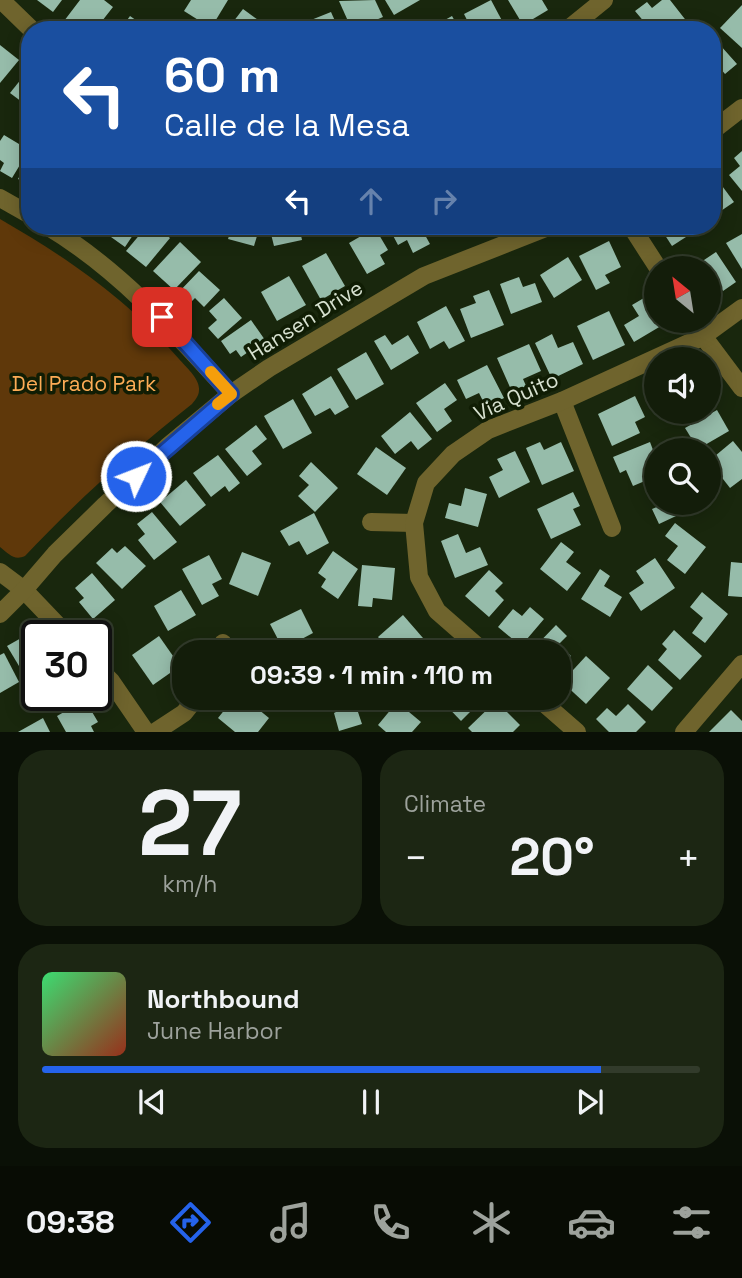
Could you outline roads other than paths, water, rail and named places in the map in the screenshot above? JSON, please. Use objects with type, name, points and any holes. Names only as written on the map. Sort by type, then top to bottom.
[{"type":"street","points":[[1,0],[23,21]]},
{"type":"street","points":[[578,21],[604,0]]},
{"type":"street","points":[[721,124],[742,108]]},
{"type":"street","points":[[0,198],[21,210]]},
{"type":"street","points":[[62,235],[129,286],[162,317],[231,394]]},
{"type":"street","name":"Hansen Drive","points":[[0,614],[105,505],[167,447],[231,394],[269,368],[424,276],[528,235]]},
{"type":"street","points":[[637,235],[650,256]]},
{"type":"street","name":"Via Quito","points":[[470,640],[437,611],[419,576],[414,523],[426,483],[453,454],[488,430],[562,401],[702,337],[742,309]]},
{"type":"street","points":[[699,333],[742,388]]},
{"type":"street","points":[[562,401],[612,528]]},
{"type":"street","points":[[371,522],[414,523]]},
{"type":"street","points":[[0,572],[24,590],[53,620]]},
{"type":"street","points":[[684,732],[742,664]]},
{"type":"street","points":[[112,682],[146,732]]},
{"type":"street","points":[[155,732],[186,710]]},
{"type":"street","points":[[552,710],[577,732]]},
{"type":"park label","name":"Del Prado Park","points":[[84,383]]}]
